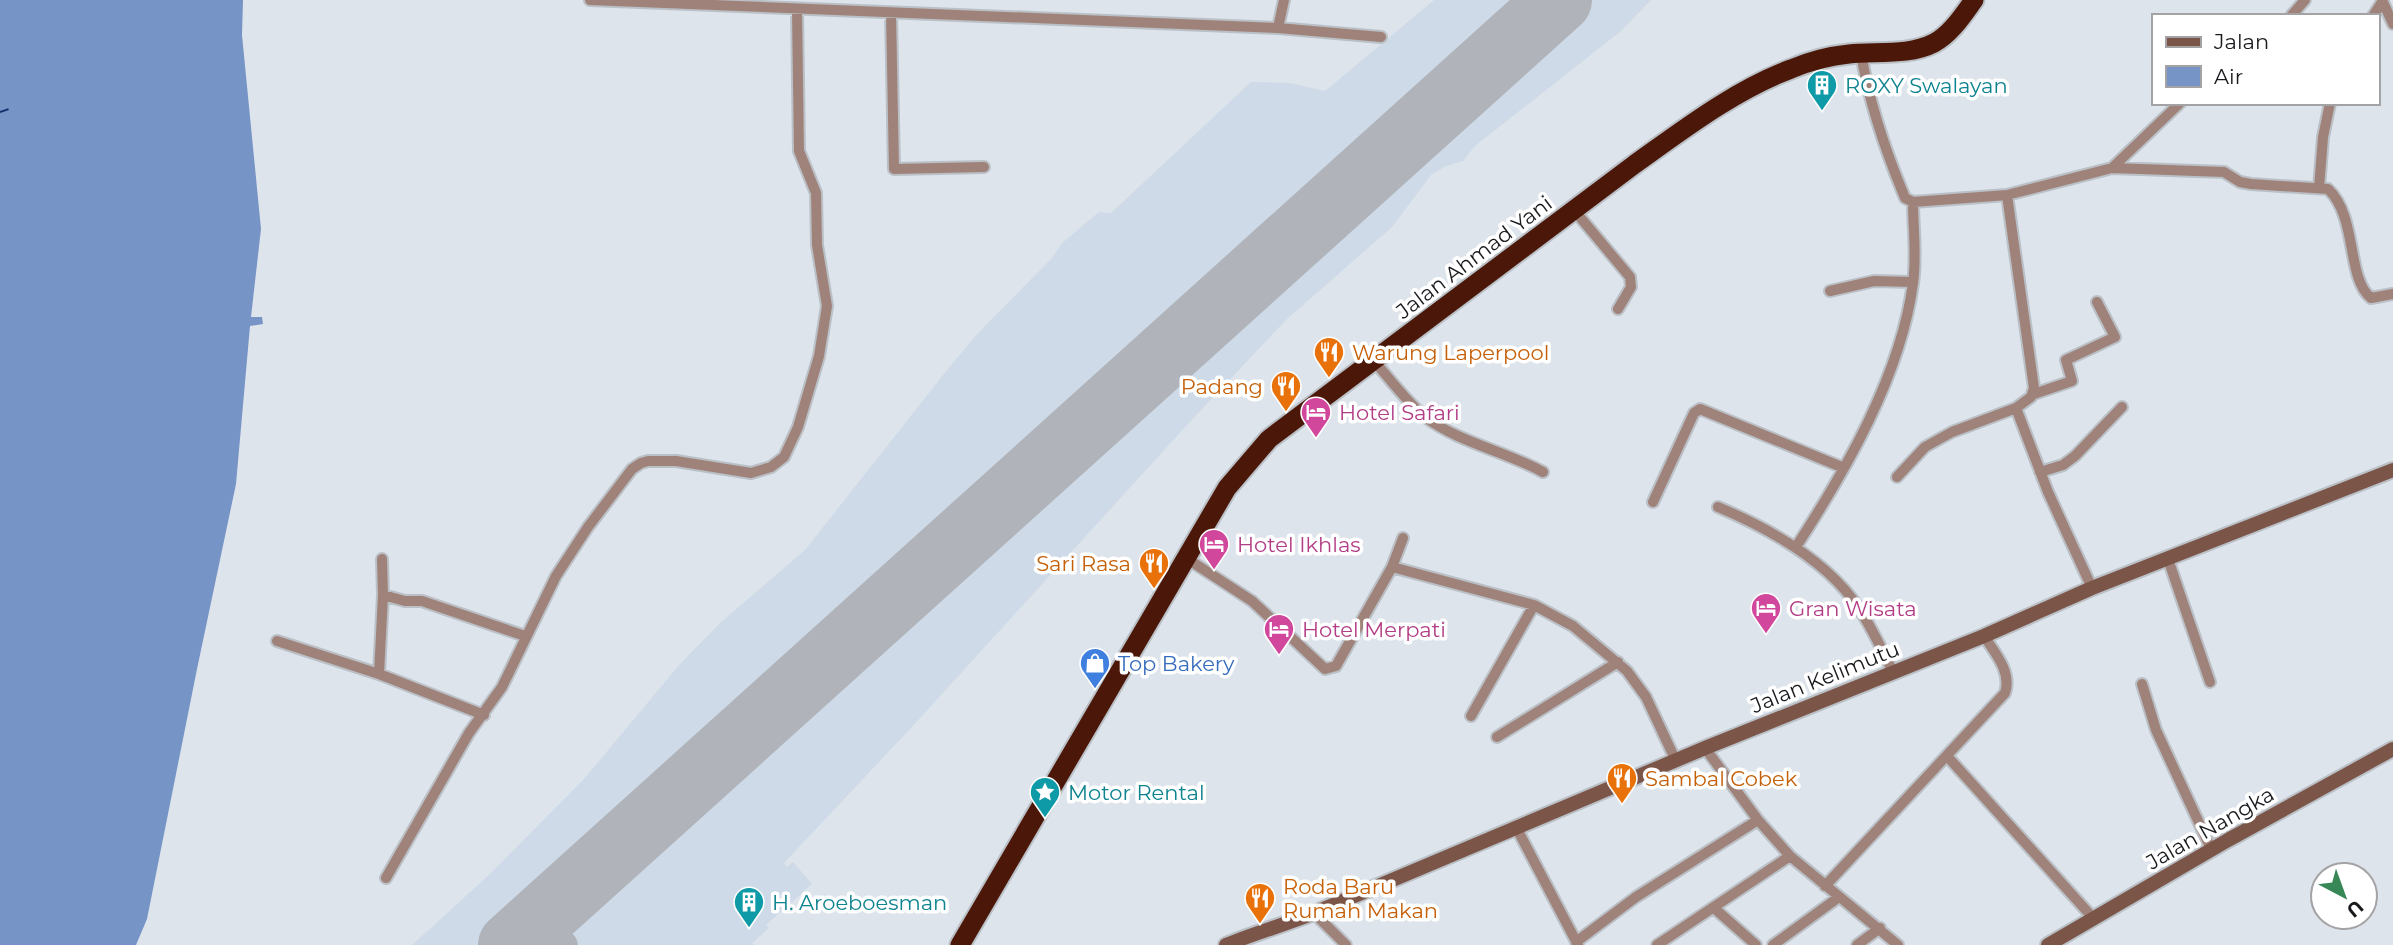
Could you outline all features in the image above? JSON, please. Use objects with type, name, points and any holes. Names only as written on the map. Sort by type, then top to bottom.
[{"type":"highway","name":"Jalan Ahmad Yani","points":[[960,945],[1227,488],[1254,454],[1284,426],[1664,143],[1746,91],[1777,74],[1827,57],[1909,50],[1934,43],[1950,30],[1974,0]]},
{"type":"street","points":[[590,0],[707,2],[797,10],[883,8],[1278,28],[1381,37]]},
{"type":"street","points":[[1278,28],[1284,0]]},
{"type":"street","points":[[2293,14],[2305,0]]},
{"type":"street","points":[[2382,1],[2393,24]]},
{"type":"street","points":[[883,8],[894,169],[984,167]]},
{"type":"street","points":[[386,878],[469,733],[502,687],[556,576],[588,527],[632,469],[648,461],[676,461],[751,473],[771,467],[784,457],[798,427],[819,356],[827,306],[817,245],[816,193],[799,151],[797,10]]},
{"type":"street","points":[[1861,53],[1882,141],[1905,198],[1913,202],[2007,195],[2112,168],[2224,172],[2240,182],[2251,184],[2319,188],[2331,192],[2342,211],[2359,279],[2366,295],[2377,299],[2393,294]]},
{"type":"street","points":[[2112,168],[2177,105]]},
{"type":"street","points":[[2319,188],[2323,137],[2330,105]]},
{"type":"street","points":[[2007,195],[2034,394]]},
{"type":"street","points":[[1796,547],[1863,433],[1889,372],[1902,333],[1913,282],[1913,202]]},
{"type":"street","points":[[1574,211],[1630,277],[1631,288],[1618,309]]},
{"type":"street","points":[[1830,291],[1859,283],[1913,282]]},
{"type":"street","points":[[1897,477],[1925,447],[1952,432],[2016,408],[2034,394],[2072,381],[2066,360],[2115,337],[2097,302]]},
{"type":"street","points":[[1374,361],[1416,408],[1438,425],[1466,439],[1525,461],[1543,472]]},
{"type":"street","points":[[2040,472],[2063,465],[2076,456],[2122,407]]},
{"type":"street","points":[[2016,408],[2040,472],[2092,588]]},
{"type":"street","points":[[1653,502],[1694,414],[1700,409],[1844,468]]},
{"type":"street","name":"Jalan Kelimutu","points":[[1226,945],[1314,913],[1705,748],[1984,636],[2092,588],[2393,470]]},
{"type":"street","points":[[1718,507],[1749,520],[1796,547],[1837,583],[1860,609],[1893,672]]},
{"type":"street","points":[[1186,558],[1252,601],[1325,669],[1336,666],[1392,567],[1403,538]]},
{"type":"street","points":[[379,674],[382,559]]},
{"type":"street","points":[[2168,559],[2210,682]]},
{"type":"street","points":[[1392,567],[1534,605],[1573,626],[1627,671],[1646,697],[1676,761]]},
{"type":"street","points":[[383,595],[405,601],[422,601],[525,636]]},
{"type":"street","points":[[1471,716],[1534,605]]},
{"type":"street","points":[[1825,886],[2000,699],[2008,685],[2006,672],[1984,636]]},
{"type":"street","points":[[277,641],[379,674],[484,715]]},
{"type":"street","points":[[1497,737],[1618,662]]},
{"type":"street","points":[[2142,684],[2157,730],[2212,851]]},
{"type":"street","points":[[1705,748],[1758,820],[1790,856],[1898,945]]},
{"type":"street","name":"Jalan Nangka","points":[[2048,945],[2393,749]]},
{"type":"street","points":[[1947,756],[2094,919]]},
{"type":"street","points":[[1517,829],[1577,944],[1645,891],[1758,820]]},
{"type":"street","points":[[1657,945],[1790,856]]},
{"type":"street","points":[[1773,945],[1839,897]]},
{"type":"street","points":[[1714,908],[1756,945]]},
{"type":"street","points":[[1314,913],[1346,945]]},
{"type":"street","points":[[1857,945],[1880,928]]},
{"type":"street","name":"Jalan Kelimutu","points":[[1250,945],[1267,938],[1275,929]]},
{"type":"shaded area","points":[[1434,0],[1651,0],[1621,31],[1475,146],[1463,161],[1446,166],[1431,175],[1392,227],[1286,320],[784,863],[787,867],[793,862],[812,884],[766,925],[769,928],[752,943],[754,945],[412,945],[490,874],[584,779],[680,664],[719,624],[805,550],[951,365],[980,331],[1053,257],[1061,244],[1099,212],[1111,213],[1251,82],[1290,83],[1325,91]]},
{"type":"water","points":[[0,0],[243,0],[242,35],[261,229],[251,317],[262,317],[263,324],[250,326],[236,484],[147,919],[136,945],[0,945]]},
{"type":"ferry route","points":[[0,112],[9,109]]},
{"type":"taxiway","points":[[561,900],[555,912],[554,923],[557,934],[565,945]]},
{"type":"taxiway","points":[[526,931],[541,928],[558,936]]},
{"type":"runway","points":[[511,945],[1559,0]]},
{"type":"place","name":"ROXY Swalayan","points":[[1822,112]]},
{"type":"place","name":"Warung Laperpool","points":[[1329,379]]},
{"type":"place","name":"Padang","points":[[1286,413]]},
{"type":"place","name":"Hotel Safari","points":[[1316,439]]},
{"type":"place","name":"Hotel Ikhlas","points":[[1214,571]]},
{"type":"place","name":"Sari Rasa","points":[[1154,590]]},
{"type":"place","name":"Gran Wisata","points":[[1766,635]]},
{"type":"place","name":"Hotel Merpati","points":[[1279,656]]},
{"type":"place","name":"Top Bakery","points":[[1095,690]]},
{"type":"place","name":"Sambal Cobek","points":[[1622,805]]},
{"type":"place","name":"Motor Rental","points":[[1045,819]]},
{"type":"place","name":"Roda Baru Rumah Makan","points":[[1260,925]]},
{"type":"place","name":"H. Aroeboesman","points":[[749,929]]}]
